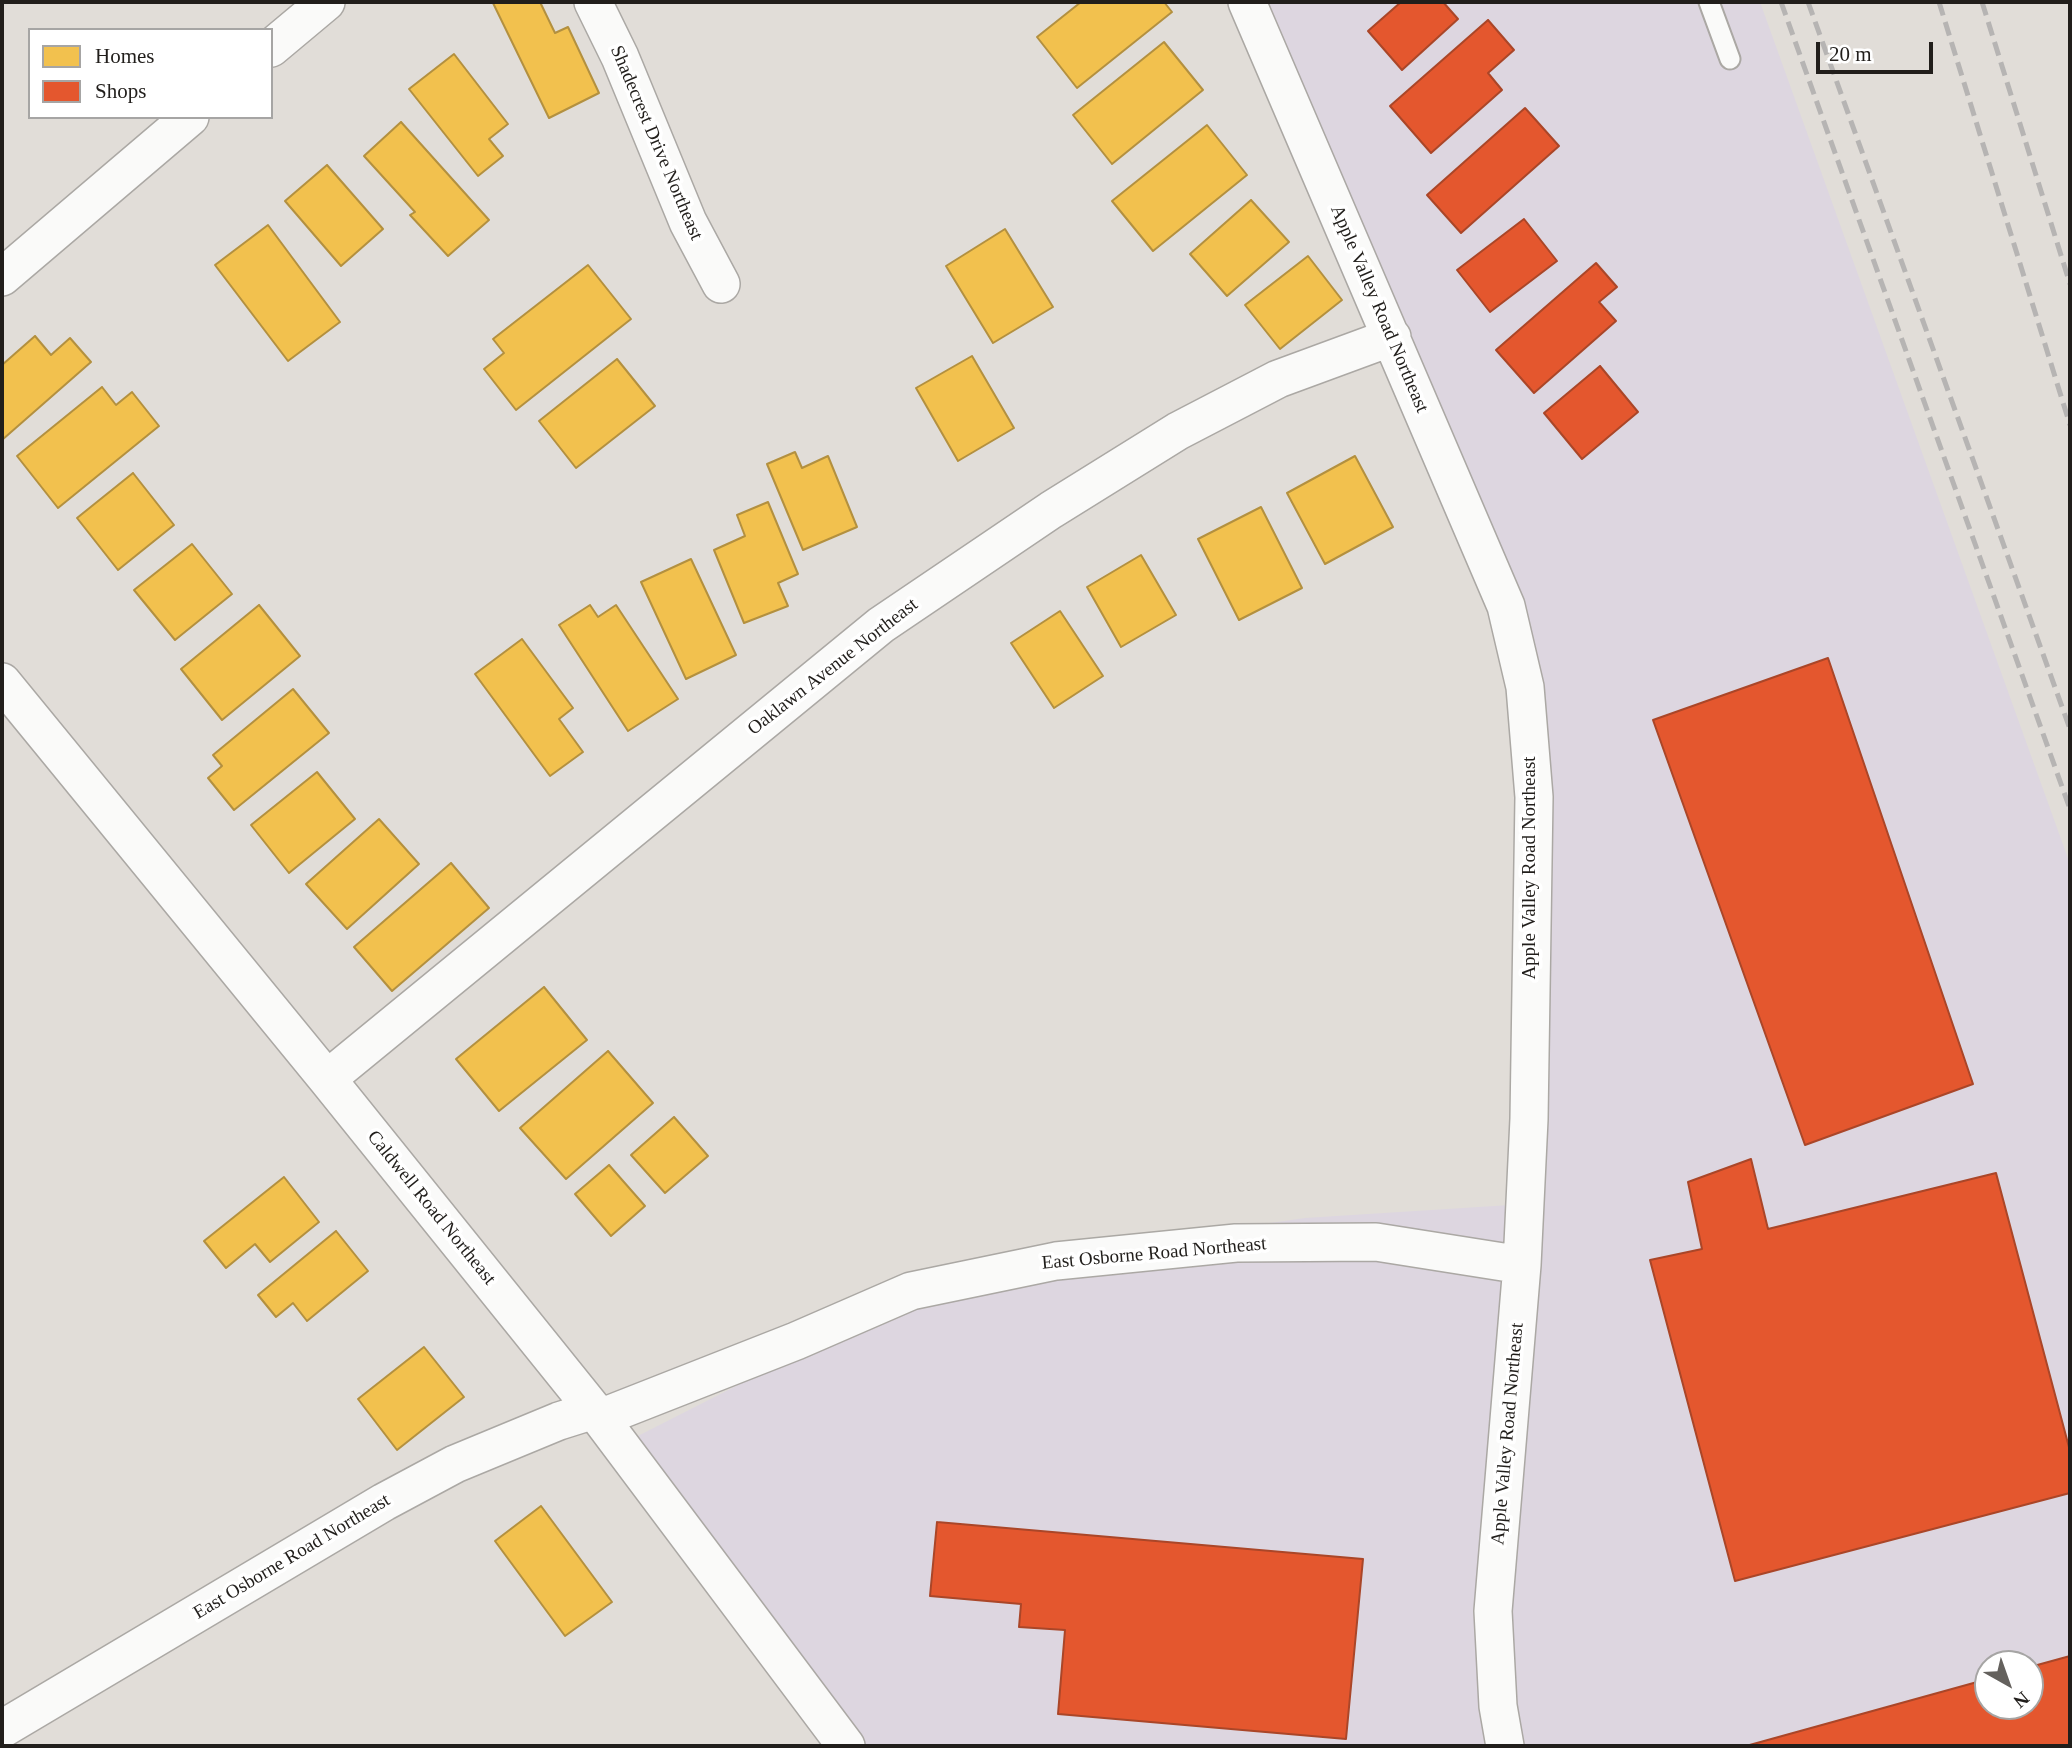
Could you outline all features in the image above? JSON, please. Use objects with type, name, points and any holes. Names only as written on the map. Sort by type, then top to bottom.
[{"type":"street","points":[[273,46],[326,2]]},
{"type":"street","name":"Shadecrest Drive Northeast","points":[[593,2],[620,57],[688,222],[721,284]]},
{"type":"street","name":"Apple Valley Road Northeast","points":[[1247,2],[1506,606],[1525,687],[1534,797],[1529,1119],[1522,1265],[1493,1611],[1498,1706],[1505,1746]]},
{"type":"street","points":[[2,277],[188,119]]},
{"type":"street","name":"Oaklawn Avenue Northeast","points":[[327,1079],[881,625],[1051,510],[1178,431],[1278,379],[1392,337]]},
{"type":"street","name":"Caldwell Road Northeast","points":[[2,682],[597,1414],[846,1746]]},
{"type":"street","name":"East Osborne Road Northeast","points":[[2,1728],[384,1502],[455,1464],[559,1421],[597,1414],[796,1341],[911,1291],[1056,1261],[1237,1243],[1377,1242],[1522,1265]]},
{"type":"lane","points":[[1709,2],[1730,59]]},
{"type":"shaded area","points":[[1243,2],[1760,2],[2070,864],[2070,1746],[850,1746],[630,1440],[972,1266],[1305,1218],[1526,1204],[1540,702]]},
{"type":"building: Homes","points":[[540,2],[555,33],[568,27],[599,93],[549,118],[493,3]]},
{"type":"building: Homes","points":[[1081,2],[1164,2],[1172,12],[1077,88],[1037,37]]},
{"type":"building: Homes","points":[[1164,42],[1203,90],[1112,164],[1073,115]]},
{"type":"building: Homes","points":[[454,54],[508,124],[489,139],[503,156],[478,176],[409,89]]},
{"type":"building: Homes","points":[[401,122],[489,220],[448,256],[410,215],[415,212],[364,156]]},
{"type":"building: Homes","points":[[1207,125],[1247,175],[1153,251],[1112,201]]},
{"type":"building: Homes","points":[[327,165],[383,229],[341,266],[285,201]]},
{"type":"building: Homes","points":[[1251,200],[1289,242],[1227,296],[1190,254]]},
{"type":"building: Homes","points":[[268,225],[340,322],[288,361],[215,265]]},
{"type":"building: Homes","points":[[1005,229],[1053,307],[993,343],[946,266]]},
{"type":"building: Homes","points":[[1308,256],[1342,300],[1280,349],[1245,305]]},
{"type":"building: Homes","points":[[588,265],[631,319],[516,410],[484,369],[504,353],[493,339]]},
{"type":"building: Homes","points":[[35,336],[51,355],[70,338],[91,362],[2,440],[2,365]]},
{"type":"building: Homes","points":[[972,356],[1014,428],[958,461],[916,388]]},
{"type":"building: Homes","points":[[617,359],[655,406],[576,468],[539,421]]},
{"type":"building: Homes","points":[[102,387],[116,405],[132,392],[159,426],[58,508],[17,456]]},
{"type":"building: Homes","points":[[795,452],[802,468],[828,456],[857,527],[803,550],[767,464]]},
{"type":"building: Homes","points":[[1355,456],[1393,527],[1325,564],[1287,493]]},
{"type":"building: Homes","points":[[133,473],[174,525],[118,570],[77,518]]},
{"type":"building: Homes","points":[[768,502],[798,574],[778,583],[788,606],[744,623],[714,550],[745,536],[737,515]]},
{"type":"building: Homes","points":[[1261,507],[1302,588],[1239,620],[1198,539]]},
{"type":"building: Homes","points":[[192,544],[232,594],[175,640],[134,590]]},
{"type":"building: Homes","points":[[1141,555],[1176,615],[1121,647],[1087,587]]},
{"type":"building: Homes","points":[[691,559],[736,655],[686,679],[641,582]]},
{"type":"building: Homes","points":[[259,605],[300,656],[222,720],[181,669]]},
{"type":"building: Homes","points":[[590,605],[598,617],[616,605],[678,699],[628,731],[559,625]]},
{"type":"building: Homes","points":[[1060,611],[1103,676],[1054,708],[1011,643]]},
{"type":"building: Homes","points":[[522,639],[573,708],[559,719],[583,752],[550,776],[475,674]]},
{"type":"building: Homes","points":[[293,689],[329,733],[234,810],[208,778],[222,766],[213,755]]},
{"type":"building: Homes","points":[[317,772],[355,819],[289,873],[251,825]]},
{"type":"building: Homes","points":[[379,819],[419,864],[347,929],[306,884]]},
{"type":"building: Homes","points":[[451,863],[489,908],[392,991],[354,947]]},
{"type":"building: Homes","points":[[544,987],[587,1040],[499,1111],[456,1059]]},
{"type":"building: Homes","points":[[608,1051],[653,1103],[566,1179],[520,1128]]},
{"type":"building: Homes","points":[[674,1117],[708,1156],[665,1193],[631,1155]]},
{"type":"building: Homes","points":[[609,1165],[645,1206],[611,1236],[575,1194]]},
{"type":"building: Homes","points":[[284,1177],[319,1222],[270,1262],[255,1244],[226,1268],[204,1241]]},
{"type":"building: Homes","points":[[336,1231],[368,1271],[307,1321],[293,1303],[276,1317],[258,1295]]},
{"type":"building: Homes","points":[[424,1347],[464,1397],[397,1450],[358,1399]]},
{"type":"building: Homes","points":[[541,1506],[612,1602],[565,1636],[495,1541]]},
{"type":"building: Shops","points":[[1401,2],[1443,2],[1458,19],[1402,70],[1368,31]]},
{"type":"building: Shops","points":[[1488,20],[1514,50],[1488,73],[1502,90],[1431,153],[1390,106]]},
{"type":"building: Shops","points":[[1525,108],[1559,146],[1461,233],[1427,195]]},
{"type":"building: Shops","points":[[1524,219],[1557,261],[1490,312],[1457,270]]},
{"type":"building: Shops","points":[[1596,263],[1617,287],[1599,302],[1616,321],[1534,393],[1496,350]]},
{"type":"building: Shops","points":[[1600,366],[1638,412],[1582,459],[1544,413]]},
{"type":"building: Shops","points":[[1828,658],[1973,1084],[1805,1145],[1653,720]]},
{"type":"building: Shops","points":[[1751,1159],[1768,1229],[1996,1173],[2070,1451],[2070,1493],[1735,1581],[1650,1260],[1702,1249],[1688,1182]]},
{"type":"building: Shops","points":[[937,1522],[1363,1559],[1346,1739],[1058,1714],[1065,1630],[1019,1627],[1021,1604],[930,1596]]},
{"type":"building: Shops","points":[[2070,1656],[2070,1746],[1746,1746],[1974,1683],[1974,1720],[2044,1720],[2044,1663]]},
{"type":"railway","points":[[1781,2],[2070,809]]},
{"type":"railway","points":[[1808,2],[2070,729]]},
{"type":"railway","points":[[1939,2],[2070,425]]},
{"type":"railway","points":[[1982,2],[2070,284]]}]
